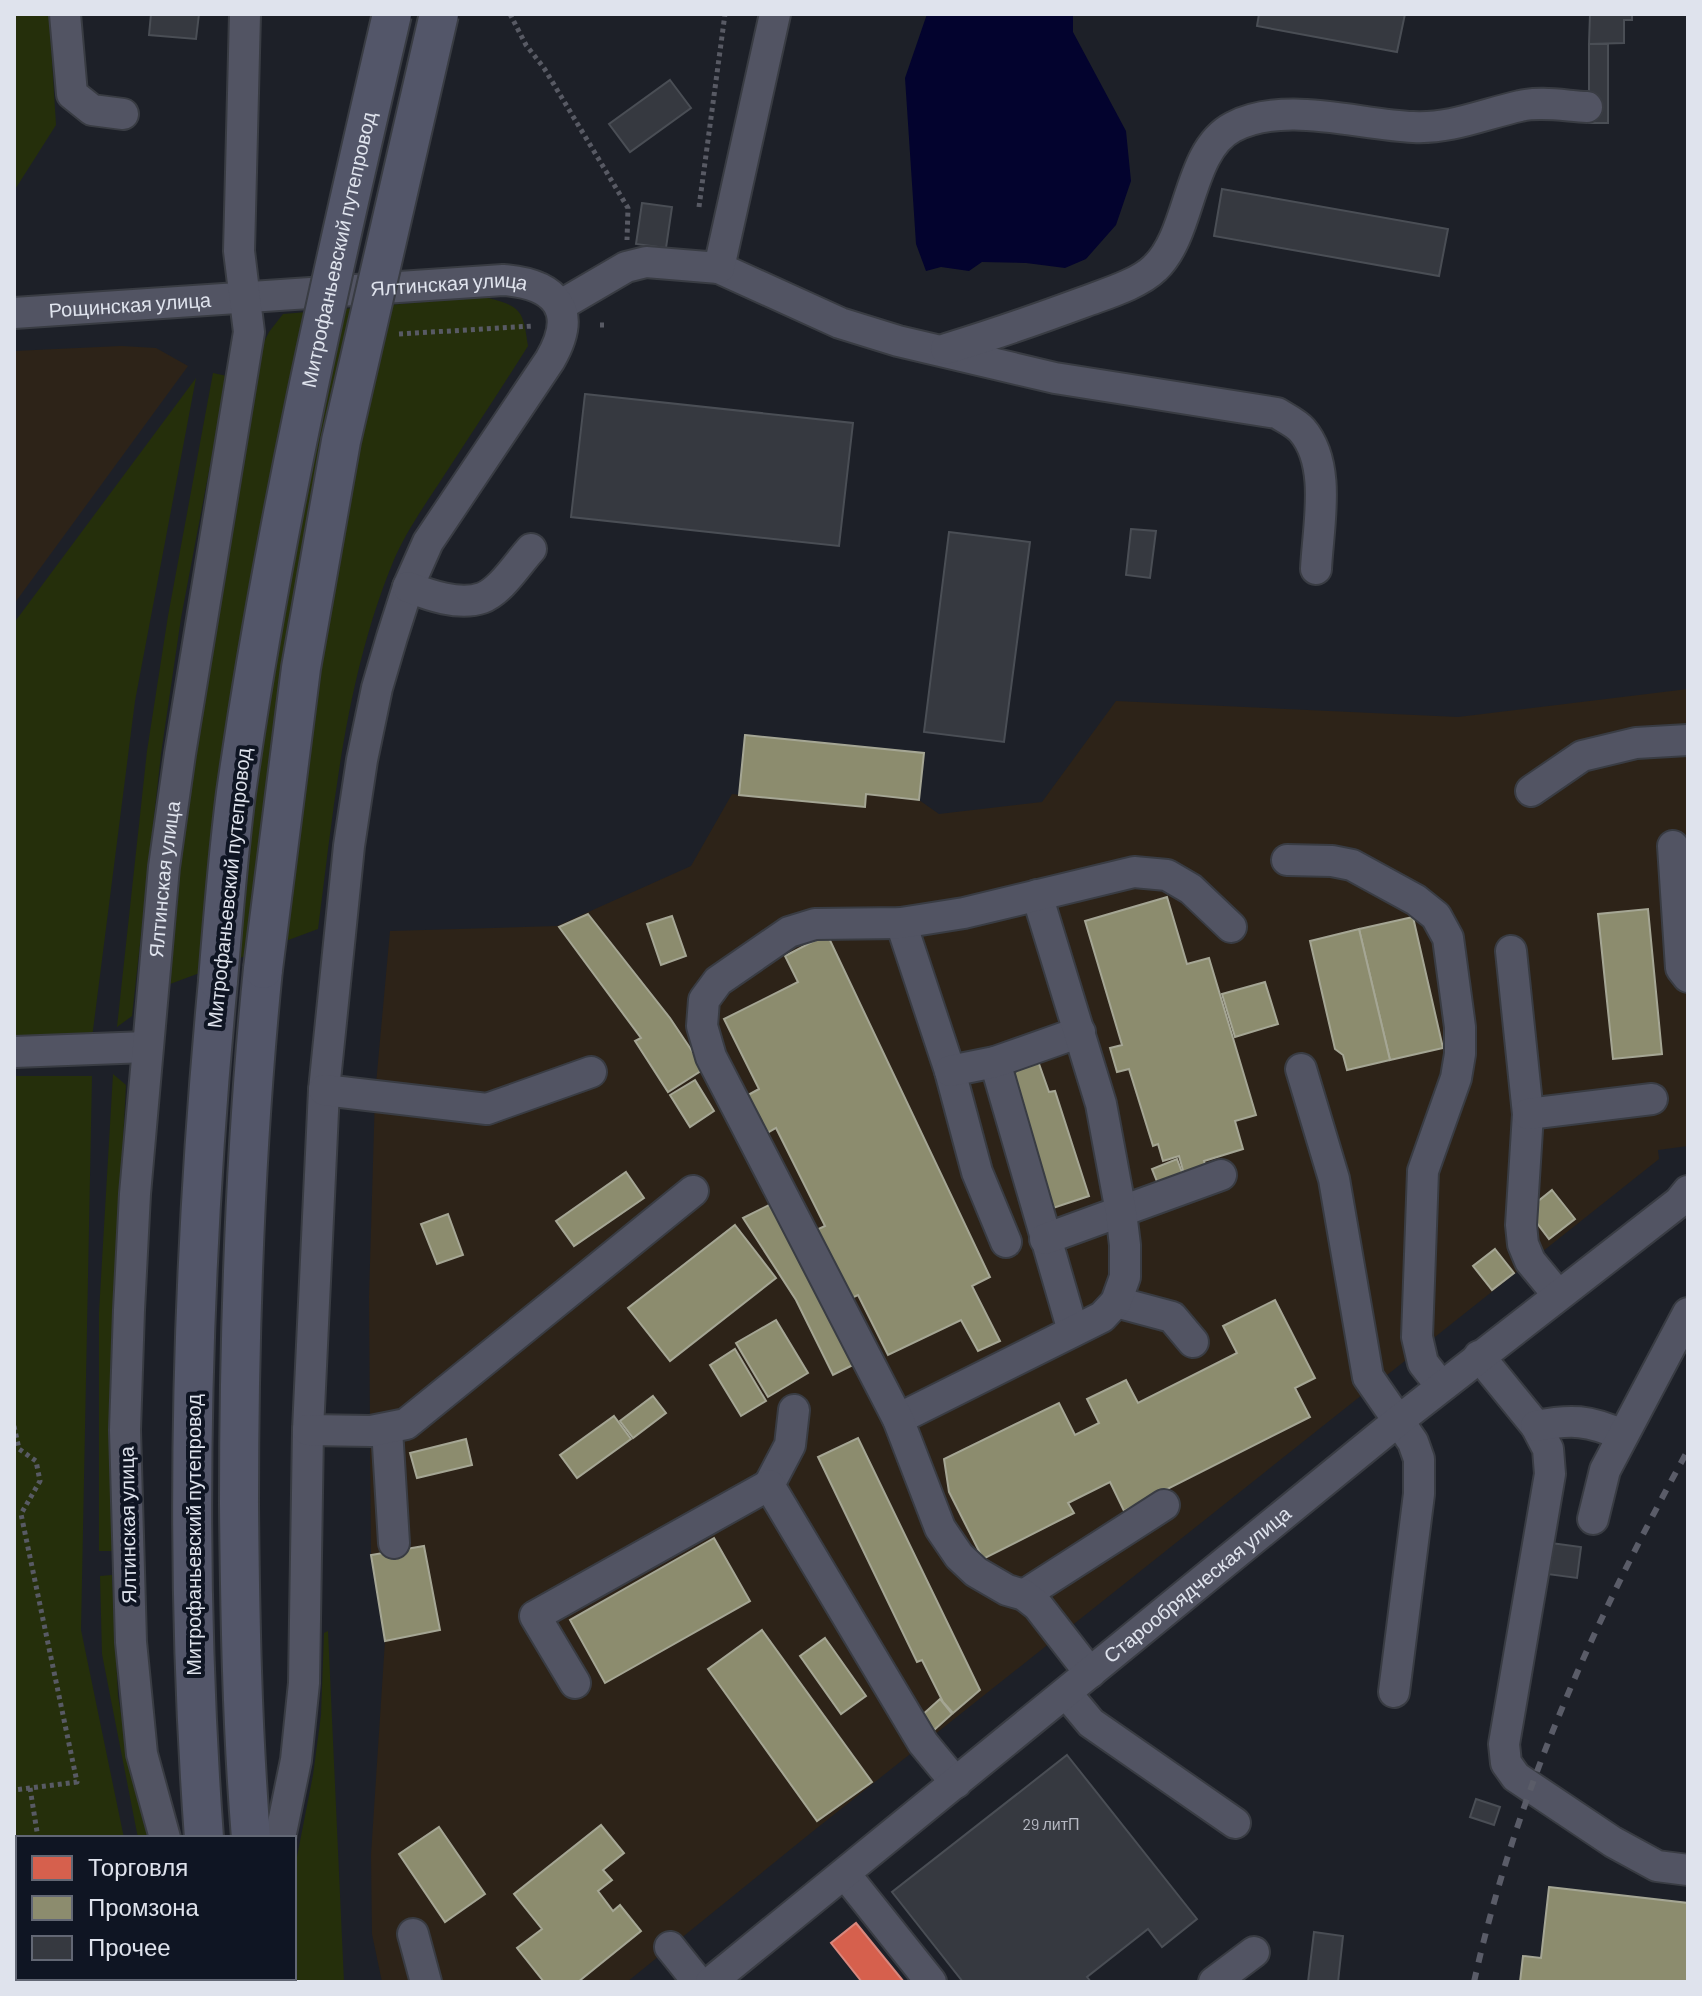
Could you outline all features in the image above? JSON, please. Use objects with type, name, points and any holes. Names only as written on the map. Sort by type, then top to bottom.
[{"type":"main road","name":"Митрофаньевский путепровод","points":[[204,1836],[191,1597],[194,1379],[200,1200],[236,796],[274,558],[327,298],[392,14]]},
{"type":"main road","name":"Митрофаньевский путепровод","points":[[251,1836],[246,1776],[240,1569],[240,1283],[263,969],[301,668],[341,441],[439,14]]},
{"type":"street","points":[[65,14],[72,94],[92,110],[123,114]]},
{"type":"street","points":[[245,14],[239,251],[245,298]]},
{"type":"street","points":[[705,267],[775,14]]},
{"type":"street","points":[[944,350],[1121,288],[1155,269],[1174,241],[1197,175],[1212,147],[1231,127],[1264,117],[1300,115],[1417,128],[1462,123],[1524,105],[1587,107]]},
{"type":"street","points":[[280,1836],[296,1760],[304,1683],[308,1430],[324,1090],[349,846],[362,760],[377,688],[408,587],[428,542],[561,342],[565,324],[561,305],[626,267],[646,262],[705,267],[840,323],[898,341],[1055,378],[1277,413],[1301,428],[1315,451],[1320,486],[1316,569]]},
{"type":"street","name":"Ялтинская улица","points":[[164,1836],[142,1754],[131,1642],[125,1430],[135,1194],[164,867],[244,368],[249,332],[245,298],[503,280],[526,282],[545,290],[561,305]]},
{"type":"street","name":"Рощинская улица","points":[[14,313],[245,298]]},
{"type":"street","points":[[408,587],[456,599],[482,598],[531,549]]},
{"type":"street","points":[[1531,791],[1582,756],[1636,743],[1688,740]]},
{"type":"street","points":[[1673,846],[1681,968],[1688,977]]},
{"type":"street","points":[[1287,860],[1332,861],[1352,865],[1416,900],[1436,916],[1448,938],[1460,1027],[1460,1054],[1456,1078],[1423,1171],[1417,1337],[1423,1363],[1441,1386]]},
{"type":"street","points":[[1090,1673],[1038,1606],[1024,1595],[1007,1590],[976,1572],[959,1556],[940,1528],[898,1419],[711,1057],[702,1026],[704,1000],[718,981],[789,932],[815,924],[901,923],[964,913],[1134,872],[1167,875],[1191,889],[1231,927]]},
{"type":"street","points":[[898,1419],[1102,1317],[1116,1302],[1125,1277],[1121,1212],[1101,1104],[1037,895]]},
{"type":"street","points":[[901,923],[950,1071],[977,1172],[1006,1242]]},
{"type":"street","points":[[1511,951],[1528,1114],[1521,1225],[1523,1244],[1530,1261],[1558,1295]]},
{"type":"street","points":[[950,1071],[995,1062],[1080,1032]]},
{"type":"street","points":[[14,1052],[147,1047]]},
{"type":"street","points":[[995,1062],[1073,1331]]},
{"type":"street","points":[[1301,1069],[1334,1179],[1368,1377],[1413,1442],[1419,1459],[1420,1476],[1394,1692]]},
{"type":"street","points":[[324,1090],[487,1109],[591,1072]]},
{"type":"street","points":[[1528,1114],[1652,1099]]},
{"type":"street","points":[[1045,1239],[1221,1175]]},
{"type":"street","points":[[308,1430],[387,1429],[406,1424],[693,1191]]},
{"type":"street","name":"Старообрядческая улица","points":[[711,1982],[1441,1386],[1679,1202],[1688,1191]]},
{"type":"street","points":[[1116,1302],[1172,1317],[1193,1342]]},
{"type":"street","points":[[1593,1519],[1605,1470],[1688,1313]]},
{"type":"street","points":[[1479,1356],[1536,1426],[1548,1449],[1550,1474],[1504,1744],[1506,1763],[1516,1777],[1613,1842],[1657,1866],[1688,1870]]},
{"type":"street","points":[[575,1683],[535,1616],[769,1485],[790,1445],[794,1410]]},
{"type":"street","points":[[1536,1426],[1566,1420],[1596,1424],[1622,1435]]},
{"type":"street","points":[[387,1429],[394,1543]]},
{"type":"street","points":[[769,1485],[923,1743],[956,1783]]},
{"type":"street","points":[[1024,1595],[1164,1505]]},
{"type":"street","points":[[1066,1693],[1091,1723],[1235,1823]]},
{"type":"street","points":[[845,1874],[931,1982]]},
{"type":"street","points":[[413,1934],[426,1982]]},
{"type":"street","points":[[670,1947],[698,1982]]},
{"type":"street","points":[[1214,1982],[1254,1952]]},
{"type":"path","points":[[510,14],[526,45],[544,68],[628,208],[626,267]]},
{"type":"path","points":[[705,267],[725,14]]},
{"type":"path","points":[[14,1426],[19,1449],[36,1461],[40,1481],[21,1514],[77,1782],[14,1790]]},
{"type":"path","points":[[30,1788],[38,1836]]},
{"type":"path","points":[[23,1982],[48,1980]]},
{"type":"shaded area","points":[[927,14],[1073,14],[1073,32],[1126,131],[1131,181],[1116,225],[1086,259],[1065,268],[982,262],[969,271],[941,267],[926,271],[916,244],[905,78]]},
{"type":"shaded area","points":[[121,346],[156,348],[188,366],[14,604],[14,351]]},
{"type":"shaded area","points":[[1688,689],[1688,1146],[1658,1150],[1659,1159],[627,1982],[382,1982],[372,1934],[371,1855],[385,1641],[371,1555],[369,1297],[375,1095],[390,931],[557,926],[691,866],[732,794],[864,807],[866,794],[919,800],[939,814],[1042,802],[1116,701],[1458,717]]},
{"type":"green space","points":[[14,14],[49,14],[56,125],[14,191]]},
{"type":"green space","points":[[484,297],[506,303],[518,311],[528,346],[410,528],[393,562],[377,606],[352,697],[318,929],[162,987],[190,759],[261,348],[283,314]]},
{"type":"green space","points":[[213,373],[227,376],[181,618],[161,754],[132,1016],[117,1027],[147,751],[168,616]]},
{"type":"green space","points":[[196,378],[135,701],[92,1038],[14,1040],[14,623]]},
{"type":"green space","points":[[113,1074],[126,1085],[114,1312],[112,1551],[99,1551],[99,1312]]},
{"type":"green space","points":[[14,1076],[92,1076],[81,1630],[124,1836],[16,1836],[16,1980],[154,1982],[14,1982]]},
{"type":"green space","points":[[112,1575],[118,1696],[125,1737],[150,1836],[138,1836],[102,1654],[100,1576]]},
{"type":"green space","points":[[328,1631],[344,1982],[282,1982],[296,1980],[296,1862],[321,1715],[324,1633]]},
{"type":"building: Торговля","points":[[856,1923],[904,1982],[862,1982],[831,1943]]},
{"type":"building: Промзона","points":[[745,735],[924,753],[919,800],[866,794],[865,807],[739,795]]},
{"type":"building: Промзона","points":[[1167,897],[1187,964],[1209,958],[1256,1115],[1235,1121],[1243,1149],[1204,1161],[1206,1168],[1184,1174],[1179,1156],[1163,1161],[1158,1144],[1153,1146],[1129,1069],[1117,1072],[1110,1048],[1122,1045],[1085,921]]},
{"type":"building: Промзона","points":[[1648,909],[1662,1054],[1613,1059],[1598,914]]},
{"type":"building: Промзона","points":[[588,914],[670,1018],[704,1069],[668,1092],[635,1041],[641,1038],[559,927]]},
{"type":"building: Промзона","points":[[672,916],[686,956],[661,965],[647,924]]},
{"type":"building: Промзона","points":[[1413,917],[1443,1048],[1390,1060],[1359,929]]},
{"type":"building: Промзона","points":[[1359,929],[1390,1060],[1347,1070],[1343,1055],[1335,1049],[1310,941]]},
{"type":"building: Промзона","points":[[827,934],[990,1277],[972,1286],[1000,1341],[978,1351],[961,1320],[888,1355],[858,1295],[845,1301],[812,1232],[825,1226],[776,1128],[767,1133],[748,1095],[759,1089],[724,1019],[798,982],[785,956]]},
{"type":"building: Промзона","points":[[1265,982],[1278,1024],[1235,1037],[1222,994]]},
{"type":"building: Промзона","points":[[1038,1061],[1049,1092],[1055,1091],[1089,1196],[1053,1208],[1008,1071]]},
{"type":"building: Промзона","points":[[695,1080],[714,1111],[690,1127],[670,1095]]},
{"type":"building: Промзона","points":[[1177,1159],[1183,1175],[1158,1184],[1152,1169]]},
{"type":"building: Промзона","points":[[626,1172],[644,1198],[574,1246],[556,1221]]},
{"type":"building: Промзона","points":[[1552,1190],[1575,1219],[1549,1239],[1527,1210]]},
{"type":"building: Промзона","points":[[773,1203],[853,1365],[833,1375],[796,1300],[743,1218]]},
{"type":"building: Промзона","points":[[448,1214],[463,1255],[437,1264],[421,1224]]},
{"type":"building: Промзона","points":[[735,1225],[776,1278],[670,1361],[628,1308]]},
{"type":"building: Промзона","points":[[1495,1249],[1514,1273],[1492,1290],[1473,1266]]},
{"type":"building: Промзона","points":[[1275,1300],[1315,1378],[1295,1388],[1310,1417],[1124,1511],[1110,1482],[1068,1503],[1074,1513],[983,1559],[949,1492],[944,1459],[1059,1403],[1075,1435],[1099,1423],[1087,1399],[1126,1380],[1138,1403],[1237,1353],[1223,1326]]},
{"type":"building: Промзона","points":[[776,1320],[808,1373],[768,1397],[736,1343]]},
{"type":"building: Промзона","points":[[735,1349],[766,1401],[741,1416],[710,1365]]},
{"type":"building: Промзона","points":[[653,1396],[666,1413],[633,1438],[620,1421]]},
{"type":"building: Промзона","points":[[614,1416],[631,1439],[577,1478],[560,1455]]},
{"type":"building: Промзона","points":[[858,1438],[980,1690],[953,1713],[943,1702],[922,1660],[917,1662],[818,1457]]},
{"type":"building: Промзона","points":[[466,1439],[472,1465],[417,1478],[410,1453]]},
{"type":"building: Промзона","points":[[714,1538],[750,1601],[605,1683],[570,1620]]},
{"type":"building: Промзона","points":[[424,1546],[440,1630],[385,1641],[371,1555]]},
{"type":"building: Промзона","points":[[762,1630],[872,1782],[817,1821],[708,1669]]},
{"type":"building: Промзона","points":[[825,1638],[866,1696],[841,1714],[800,1656]]},
{"type":"building: Промзона","points":[[940,1699],[952,1714],[934,1730],[921,1716]]},
{"type":"building: Промзона","points":[[601,1825],[624,1853],[603,1870],[612,1880],[598,1891],[613,1911],[620,1905],[641,1931],[578,1982],[544,1982],[517,1948],[542,1929],[514,1894]]},
{"type":"building: Промзона","points":[[439,1827],[485,1894],[445,1922],[399,1854]]},
{"type":"building: Промзона","points":[[1549,1887],[1688,1903],[1688,1982],[1520,1982],[1523,1956],[1541,1958]]},
{"type":"building: Прочее","points":[[151,14],[199,14],[196,39],[149,35]]},
{"type":"building: Прочее","points":[[1259,14],[1405,14],[1397,52],[1257,26]]},
{"type":"building: Прочее","points":[[1590,14],[1632,14],[1632,20],[1624,20],[1624,43],[1589,44]]},
{"type":"building: Прочее","points":[[1589,44],[1608,44],[1608,123],[1589,123]]},
{"type":"building: Прочее","points":[[670,80],[691,108],[630,152],[609,124]]},
{"type":"building: Прочее","points":[[1222,189],[1448,229],[1439,276],[1214,236]]},
{"type":"building: Прочее","points":[[642,203],[672,207],[666,248],[636,244]]},
{"type":"building: Прочее","points":[[585,394],[853,423],[839,546],[571,517]]},
{"type":"building: Прочее","points":[[1131,529],[1156,531],[1150,578],[1126,575]]},
{"type":"building: Прочее","points":[[949,532],[1030,542],[1004,742],[924,732]]},
{"type":"building: Прочее","points":[[1551,1543],[1581,1547],[1577,1578],[1547,1574]]},
{"type":"building: Прочее","points":[[1067,1755],[1197,1919],[1162,1947],[1148,1929],[1087,1977],[1091,1982],[963,1982],[892,1892]]},
{"type":"building: Прочее","points":[[1476,1799],[1500,1807],[1494,1825],[1470,1817]]},
{"type":"building: Прочее","points":[[1314,1932],[1343,1936],[1338,1982],[1308,1982]]},
{"type":"railway","points":[[1474,1982],[1512,1843],[1562,1708],[1621,1578],[1688,1450]]}]
